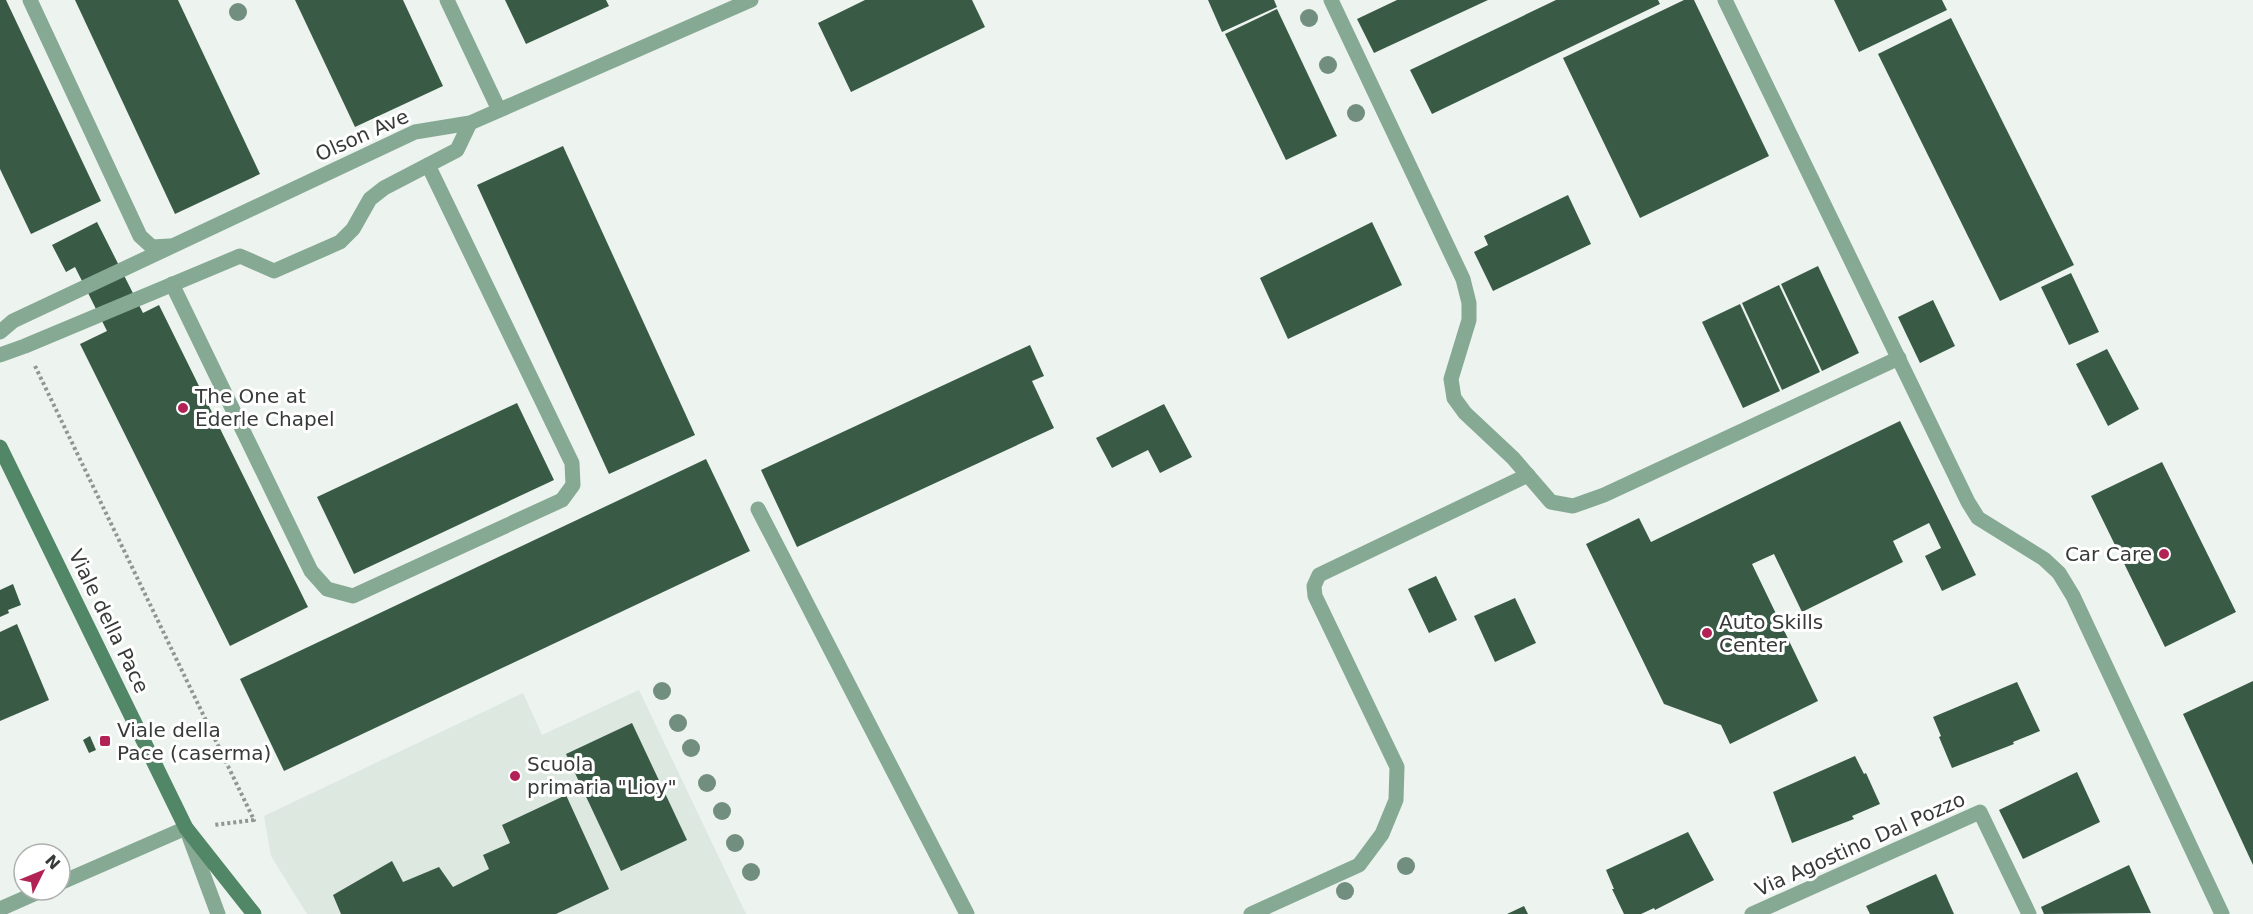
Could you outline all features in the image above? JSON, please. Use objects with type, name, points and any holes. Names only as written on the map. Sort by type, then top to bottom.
[{"type":"main road","name":"Viale della Pace","points":[[0,447],[186,828]]},
{"type":"main road","points":[[186,828],[254,914]]},
{"type":"street","points":[[30,0],[140,236],[152,247],[173,246]]},
{"type":"street","points":[[447,0],[499,110]]},
{"type":"street","name":"Olson Ave","points":[[0,332],[13,321],[415,132],[470,123],[751,0]]},
{"type":"street","points":[[1331,0],[1464,279],[1469,303],[1469,320],[1451,379],[1454,398],[1465,413],[1513,458],[1551,502],[1573,506],[1604,495],[1899,358]]},
{"type":"street","points":[[1725,0],[1978,518],[2044,559],[2064,581],[2222,914]]},
{"type":"street","points":[[0,354],[25,346],[240,256],[274,271],[340,242],[353,229],[370,199],[384,188],[457,150],[470,123]]},
{"type":"street","points":[[172,284],[311,571],[327,589],[353,596],[562,500],[573,485],[572,464],[428,165]]},
{"type":"street","points":[[1251,914],[1359,865],[1382,834],[1396,800],[1397,767],[1315,596],[1314,586],[1319,574],[1528,476]]},
{"type":"street","points":[[758,509],[967,914]]},
{"type":"street","name":"Via Agostino Dal Pozzo","points":[[1752,914],[1980,812],[2029,914]]},
{"type":"street","points":[[72,878],[186,828]]},
{"type":"street","name":"Viale della Pace","points":[[186,828],[218,914]]},
{"type":"street","points":[[0,909],[16,902]]},
{"type":"path","points":[[25,346],[254,820],[186,828]]},
{"type":"shaded area","name":"Scuola primaria \"Lioy\"","points":[[639,690],[746,914],[307,914],[271,856],[264,816],[523,693],[542,735]]},
{"type":"building","points":[[0,0],[6,0],[101,201],[31,234],[0,169]]},
{"type":"building","points":[[75,0],[178,0],[260,174],[175,214]]},
{"type":"building","points":[[295,0],[403,0],[443,86],[355,127]]},
{"type":"building","points":[[505,0],[606,0],[609,6],[526,44]]},
{"type":"building","points":[[865,0],[972,0],[985,27],[851,92],[818,23]]},
{"type":"building","points":[[1208,0],[1274,0],[1277,7],[1222,32]]},
{"type":"building","points":[[1397,0],[1488,0],[1374,53],[1357,19]]},
{"type":"building","points":[[1556,0],[1658,0],[1660,4],[1432,114],[1410,70]]},
{"type":"building","points":[[1684,0],[1694,0],[1769,156],[1640,218],[1563,58]]},
{"type":"building","points":[[1834,0],[1942,0],[1947,10],[1859,52]]},
{"type":"building","points":[[1277,9],[1337,136],[1286,160],[1225,34]]},
{"type":"building","points":[[1951,18],[2074,265],[2000,301],[1878,54]]},
{"type":"building","points":[[563,146],[695,435],[609,474],[477,185]]},
{"type":"building","points":[[1568,195],[1591,244],[1493,291],[1474,252],[1488,245],[1484,236]]},
{"type":"building","points":[[97,222],[143,313],[159,305],[308,607],[230,646],[80,344],[107,331],[75,267],[66,272],[52,245]]},
{"type":"building","points":[[1372,222],[1402,285],[1288,339],[1260,278]]},
{"type":"building","points":[[1818,266],[1859,353],[1822,371],[1781,284]]},
{"type":"building","points":[[2071,273],[2099,332],[2069,345],[2041,287]]},
{"type":"building","points":[[1779,285],[1820,372],[1782,390],[1742,303]]},
{"type":"building","points":[[1933,300],[1955,346],[1920,363],[1898,317]]},
{"type":"building","points":[[1740,304],[1780,391],[1743,408],[1702,322]]},
{"type":"building","points":[[1030,345],[1044,376],[1032,381],[1054,428],[797,547],[761,470]]},
{"type":"building","points":[[2107,349],[2139,409],[2108,426],[2076,364]]},
{"type":"building","points":[[517,403],[554,480],[354,574],[317,497]]},
{"type":"building","points":[[1164,404],[1192,457],[1160,473],[1148,450],[1112,468],[1096,438]]},
{"type":"building","points":[[1900,421],[1976,575],[1942,591],[1925,556],[1941,548],[1929,523],[1893,541],[1903,562],[1802,612],[1774,554],[1752,564],[1818,701],[1730,744],[1721,725],[1664,704],[1586,544],[1639,518],[1651,542]]},
{"type":"building","points":[[706,459],[750,551],[284,771],[240,679]]},
{"type":"building","name":"Car Care","points":[[2162,462],[2236,612],[2165,647],[2091,496]]},
{"type":"building","points":[[1436,576],[1457,620],[1429,633],[1408,589]]},
{"type":"building","points":[[13,584],[21,605],[8,610],[9,613],[0,617],[0,590]]},
{"type":"building","points":[[1515,598],[1536,643],[1495,662],[1474,616]]},
{"type":"building","points":[[17,624],[49,700],[0,721],[0,632]]},
{"type":"building","points":[[2253,681],[2253,865],[2183,714]]},
{"type":"building","points":[[2017,682],[2040,731],[2013,742],[2014,744],[1952,768],[1933,717]]},
{"type":"building","points":[[632,723],[687,840],[621,871],[566,754]]},
{"type":"building","points":[[90,736],[96,750],[89,753],[83,740]]},
{"type":"building","points":[[1855,756],[1864,774],[1866,773],[1880,804],[1852,816],[1854,819],[1792,843],[1773,792]]},
{"type":"building","points":[[2077,772],[2100,822],[2023,859],[1999,810]]},
{"type":"building","points":[[566,795],[609,889],[556,914],[341,914],[333,895],[392,861],[403,882],[439,867],[453,887],[489,869],[483,855],[510,843],[502,825]]},
{"type":"building","points":[[1688,832],[1714,880],[1655,910],[1654,908],[1641,914],[1624,914],[1606,870]]},
{"type":"building","points":[[2129,865],[2151,913],[2044,914],[2041,907]]},
{"type":"building","points":[[1936,874],[1954,914],[1870,914],[1866,906]]},
{"type":"building","points":[[1524,906],[1528,914],[1507,914]]},
{"type":"place","name":"The One at Ederle Chapel","points":[[183,408]]},
{"type":"place","name":"Car Care","points":[[2164,554]]},
{"type":"place","name":"Auto Skills Center","points":[[1707,633]]},
{"type":"place","name":"Viale della Pace (caserma)","points":[[105,741]]},
{"type":"place","name":"Scuola primaria \"Lioy\"","points":[[515,776]]}]
